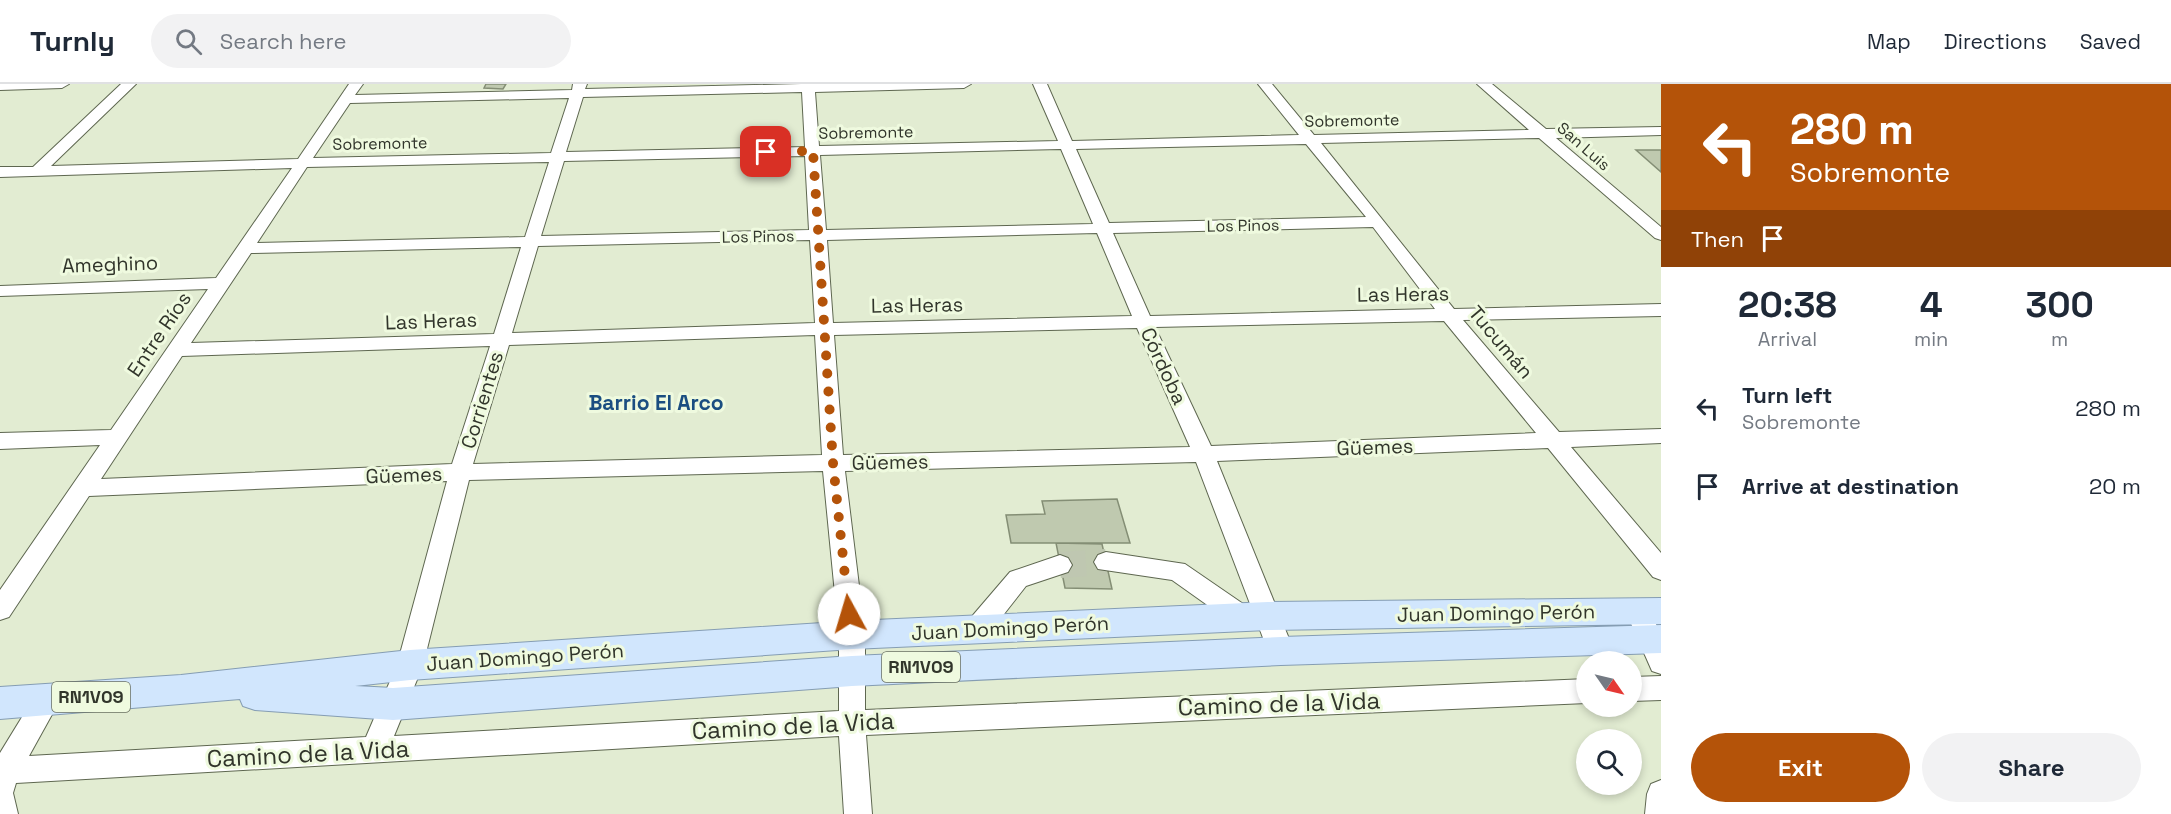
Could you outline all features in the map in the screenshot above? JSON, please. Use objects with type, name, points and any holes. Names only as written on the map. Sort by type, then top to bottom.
[{"type":"main road","name":"Juan Domingo Perón","points":[[0,704],[182,690],[410,665],[852,635],[1255,616],[1654,633]]},
{"type":"main road","name":"Juan Domingo Perón","points":[[182,690],[393,704],[852,670],[1654,633]]},
{"type":"street","points":[[0,86],[62,84]]},
{"type":"street","points":[[38,171],[129,84]]},
{"type":"street","points":[[351,92],[964,84]]},
{"type":"street","name":"Córdoba","points":[[1040,84],[1204,454],[1255,616],[1281,651]]},
{"type":"street","name":"Tucumán","points":[[1265,84],[1378,222],[1449,315],[1661,570]]},
{"type":"street","name":"San Luis","points":[[1484,84],[1661,235]]},
{"type":"street","points":[[809,86],[833,463],[852,635],[852,723],[858,814]]},
{"type":"street","name":"Corrientes","points":[[374,750],[410,665],[460,472],[579,89]]},
{"type":"street","name":"Entre Ríos","points":[[0,610],[174,350],[351,92]]},
{"type":"street","name":"Sobremonte","points":[[0,172],[1661,131]]},
{"type":"street","name":"Los Pinos","points":[[245,248],[1378,222]]},
{"type":"street","name":"Ameghino","points":[[0,291],[222,283]]},
{"type":"street","name":"Las Heras","points":[[174,350],[824,329],[1661,310]]},
{"type":"street","name":"Güemes","points":[[82,488],[460,472],[1204,454],[1661,436]]},
{"type":"street","points":[[0,441],[117,437]]},
{"type":"street","points":[[1106,562],[1177,571],[1255,616]]},
{"type":"street","points":[[977,629],[1018,579],[1060,565]]},
{"type":"street","points":[[1642,689],[1661,688]]},
{"type":"street","name":"Camino de la Vida","points":[[1,784],[42,769],[852,723],[1576,691]]},
{"type":"street","points":[[4,814],[1,784],[47,700]]},
{"type":"street","points":[[1659,814],[1661,794]]},
{"type":"building","points":[[486,84],[506,84],[503,89],[484,88]]},
{"type":"building","points":[[1636,150],[1661,150],[1661,172]]},
{"type":"building","points":[[1117,499],[1130,543],[1011,543],[1006,515],[1045,514],[1042,501]]},
{"type":"building","points":[[1056,543],[1102,544],[1112,589],[1065,588]]},
{"type":"tunnel","points":[[1060,565],[1106,562]]},
{"type":"district","name":"Barrio El Arco","points":[[656,403]]},
{"type":"route","points":[[766,152],[813,151],[833,463],[849,614]]}]
